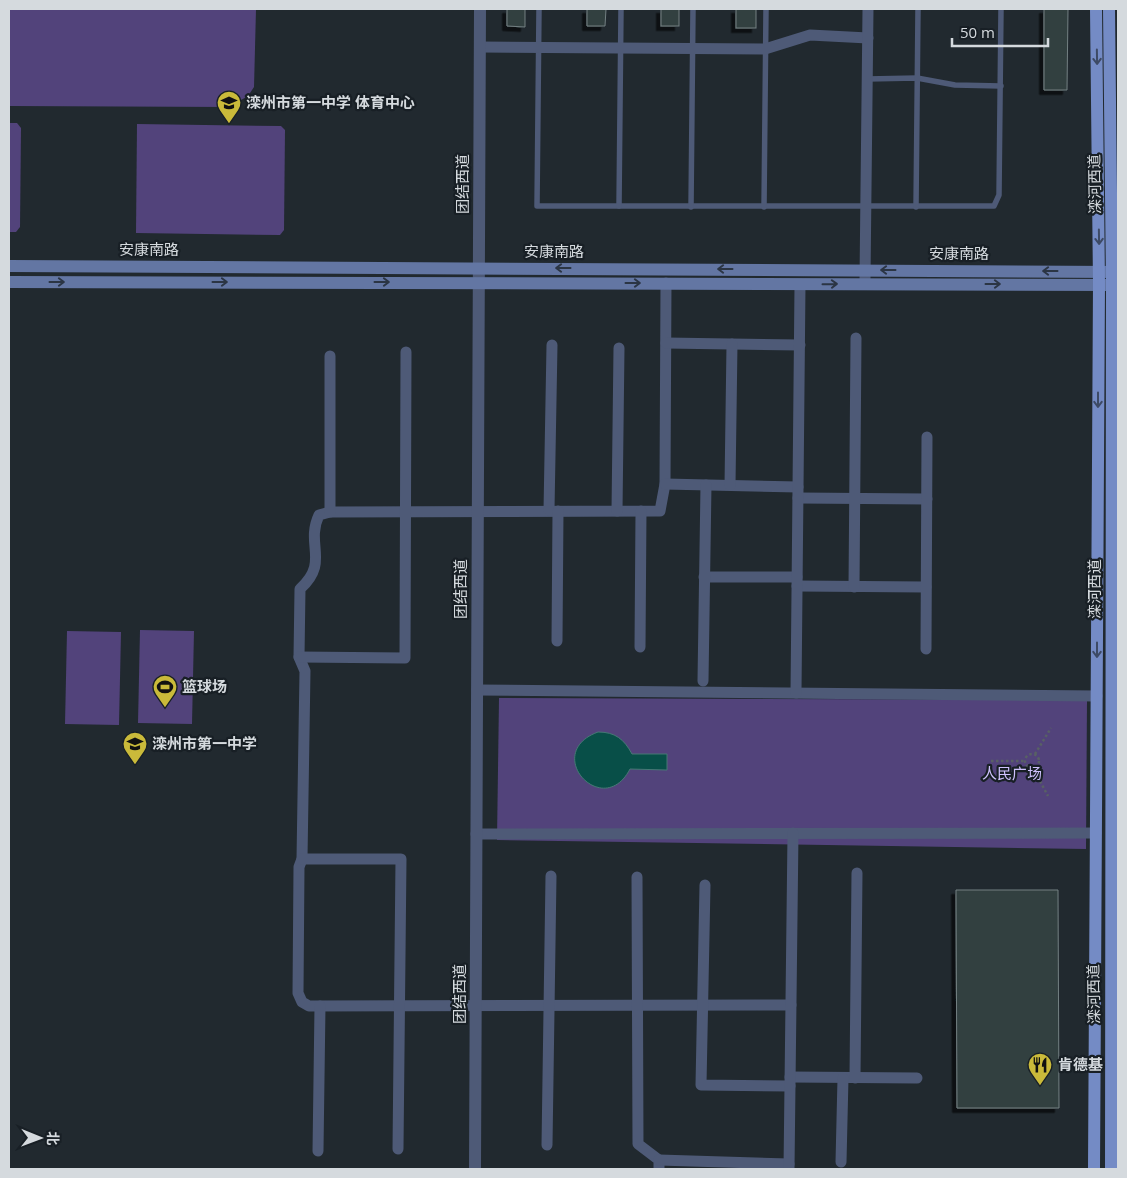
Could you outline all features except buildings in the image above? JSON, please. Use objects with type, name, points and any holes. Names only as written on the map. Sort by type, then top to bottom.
[{"type":"main road","name":"滦河西道","points":[[1094,1169],[1099,284],[1096,9]]},
{"type":"main road","name":"滦河西道","points":[[1109,9],[1115,272],[1111,1169]]},
{"type":"main road","name":"安康南路","points":[[9,266],[1115,272]]},
{"type":"main road","name":"安康南路","points":[[9,282],[1115,285]]},
{"type":"street","name":"团结西道","points":[[475,1169],[480,9]]},
{"type":"street","points":[[865,284],[868,9]]},
{"type":"street","points":[[480,47],[765,50],[810,35],[868,38]]},
{"type":"street","points":[[666,284],[665,484],[660,511],[477,510],[330,512],[319,515],[315,524],[316,570],[300,589],[299,657],[305,671],[302,858],[299,867],[298,993],[302,1002],[308,1006],[791,1005]]},
{"type":"street","points":[[796,693],[800,285]]},
{"type":"street","points":[[854,586],[856,338]]},
{"type":"street","points":[[666,343],[800,345]]},
{"type":"street","points":[[730,485],[732,344]]},
{"type":"street","points":[[552,345],[557,640]]},
{"type":"street","points":[[616,511],[619,348]]},
{"type":"street","points":[[299,657],[405,658],[406,352]]},
{"type":"street","points":[[330,356],[330,512]]},
{"type":"street","points":[[926,649],[927,437]]},
{"type":"street","points":[[665,484],[730,485],[855,498],[927,499]]},
{"type":"street","points":[[703,681],[706,485]]},
{"type":"street","points":[[640,647],[641,511]]},
{"type":"street","points":[[704,577],[797,581],[854,586],[926,587]]},
{"type":"street","points":[[477,690],[1097,696]]},
{"type":"street","points":[[637,877],[638,1144],[659,1165],[789,1166],[793,833]]},
{"type":"street","points":[[476,834],[1096,833]]},
{"type":"street","points":[[302,858],[401,860],[398,1148]]},
{"type":"street","points":[[855,1078],[857,873]]},
{"type":"street","points":[[547,1145],[551,876]]},
{"type":"street","points":[[705,885],[701,1085],[843,1078],[917,1078]]},
{"type":"street","points":[[318,1151],[320,1006]]},
{"type":"street","points":[[841,1162],[843,1078]]},
{"type":"lane","points":[[539,9],[537,206],[764,207],[994,206],[999,195],[1001,9]]},
{"type":"lane","points":[[619,206],[621,9]]},
{"type":"lane","points":[[691,206],[693,9]]},
{"type":"lane","points":[[764,207],[766,9]]},
{"type":"lane","points":[[916,207],[918,9]]},
{"type":"lane","points":[[867,79],[917,78],[955,85],[1001,86]]},
{"type":"path","points":[[1035,754],[1051,728]]},
{"type":"path","points":[[1024,761],[1028,755],[1035,754]]},
{"type":"path","points":[[1033,768],[1039,763],[1035,754]]},
{"type":"path","points":[[991,761],[1024,761]]},
{"type":"path","points":[[1024,761],[1028,767],[1033,768],[1048,796]]},
{"type":"green space","points":[[9,9],[256,9],[254,87],[248,96],[229,107],[9,106]]},
{"type":"green space","points":[[9,123],[17,123],[21,128],[20,227],[16,232],[9,232]]},
{"type":"green space","points":[[137,124],[281,126],[285,130],[284,230],[280,235],[136,233]]},
{"type":"green space","points":[[140,630],[194,631],[192,724],[138,723]]},
{"type":"green space","points":[[67,631],[121,632],[119,725],[65,724]]},
{"type":"green space","name":"人民广场","points":[[499,698],[1087,700],[1086,849],[497,840]]},
{"type":"shaded area","points":[[598,732],[609,733],[618,737],[626,744],[632,754],[667,754],[667,770],[630,769],[619,783],[606,788],[593,786],[582,778],[576,767],[575,754],[582,742]]},
{"type":"place","name":"滦州市第一中学 体育中心","points":[[229,124]]},
{"type":"place","name":"篮球场","points":[[165,708]]},
{"type":"place","name":"滦州市第一中学","points":[[135,765]]},
{"type":"place","name":"肯德基","points":[[1040,1086]]}]
